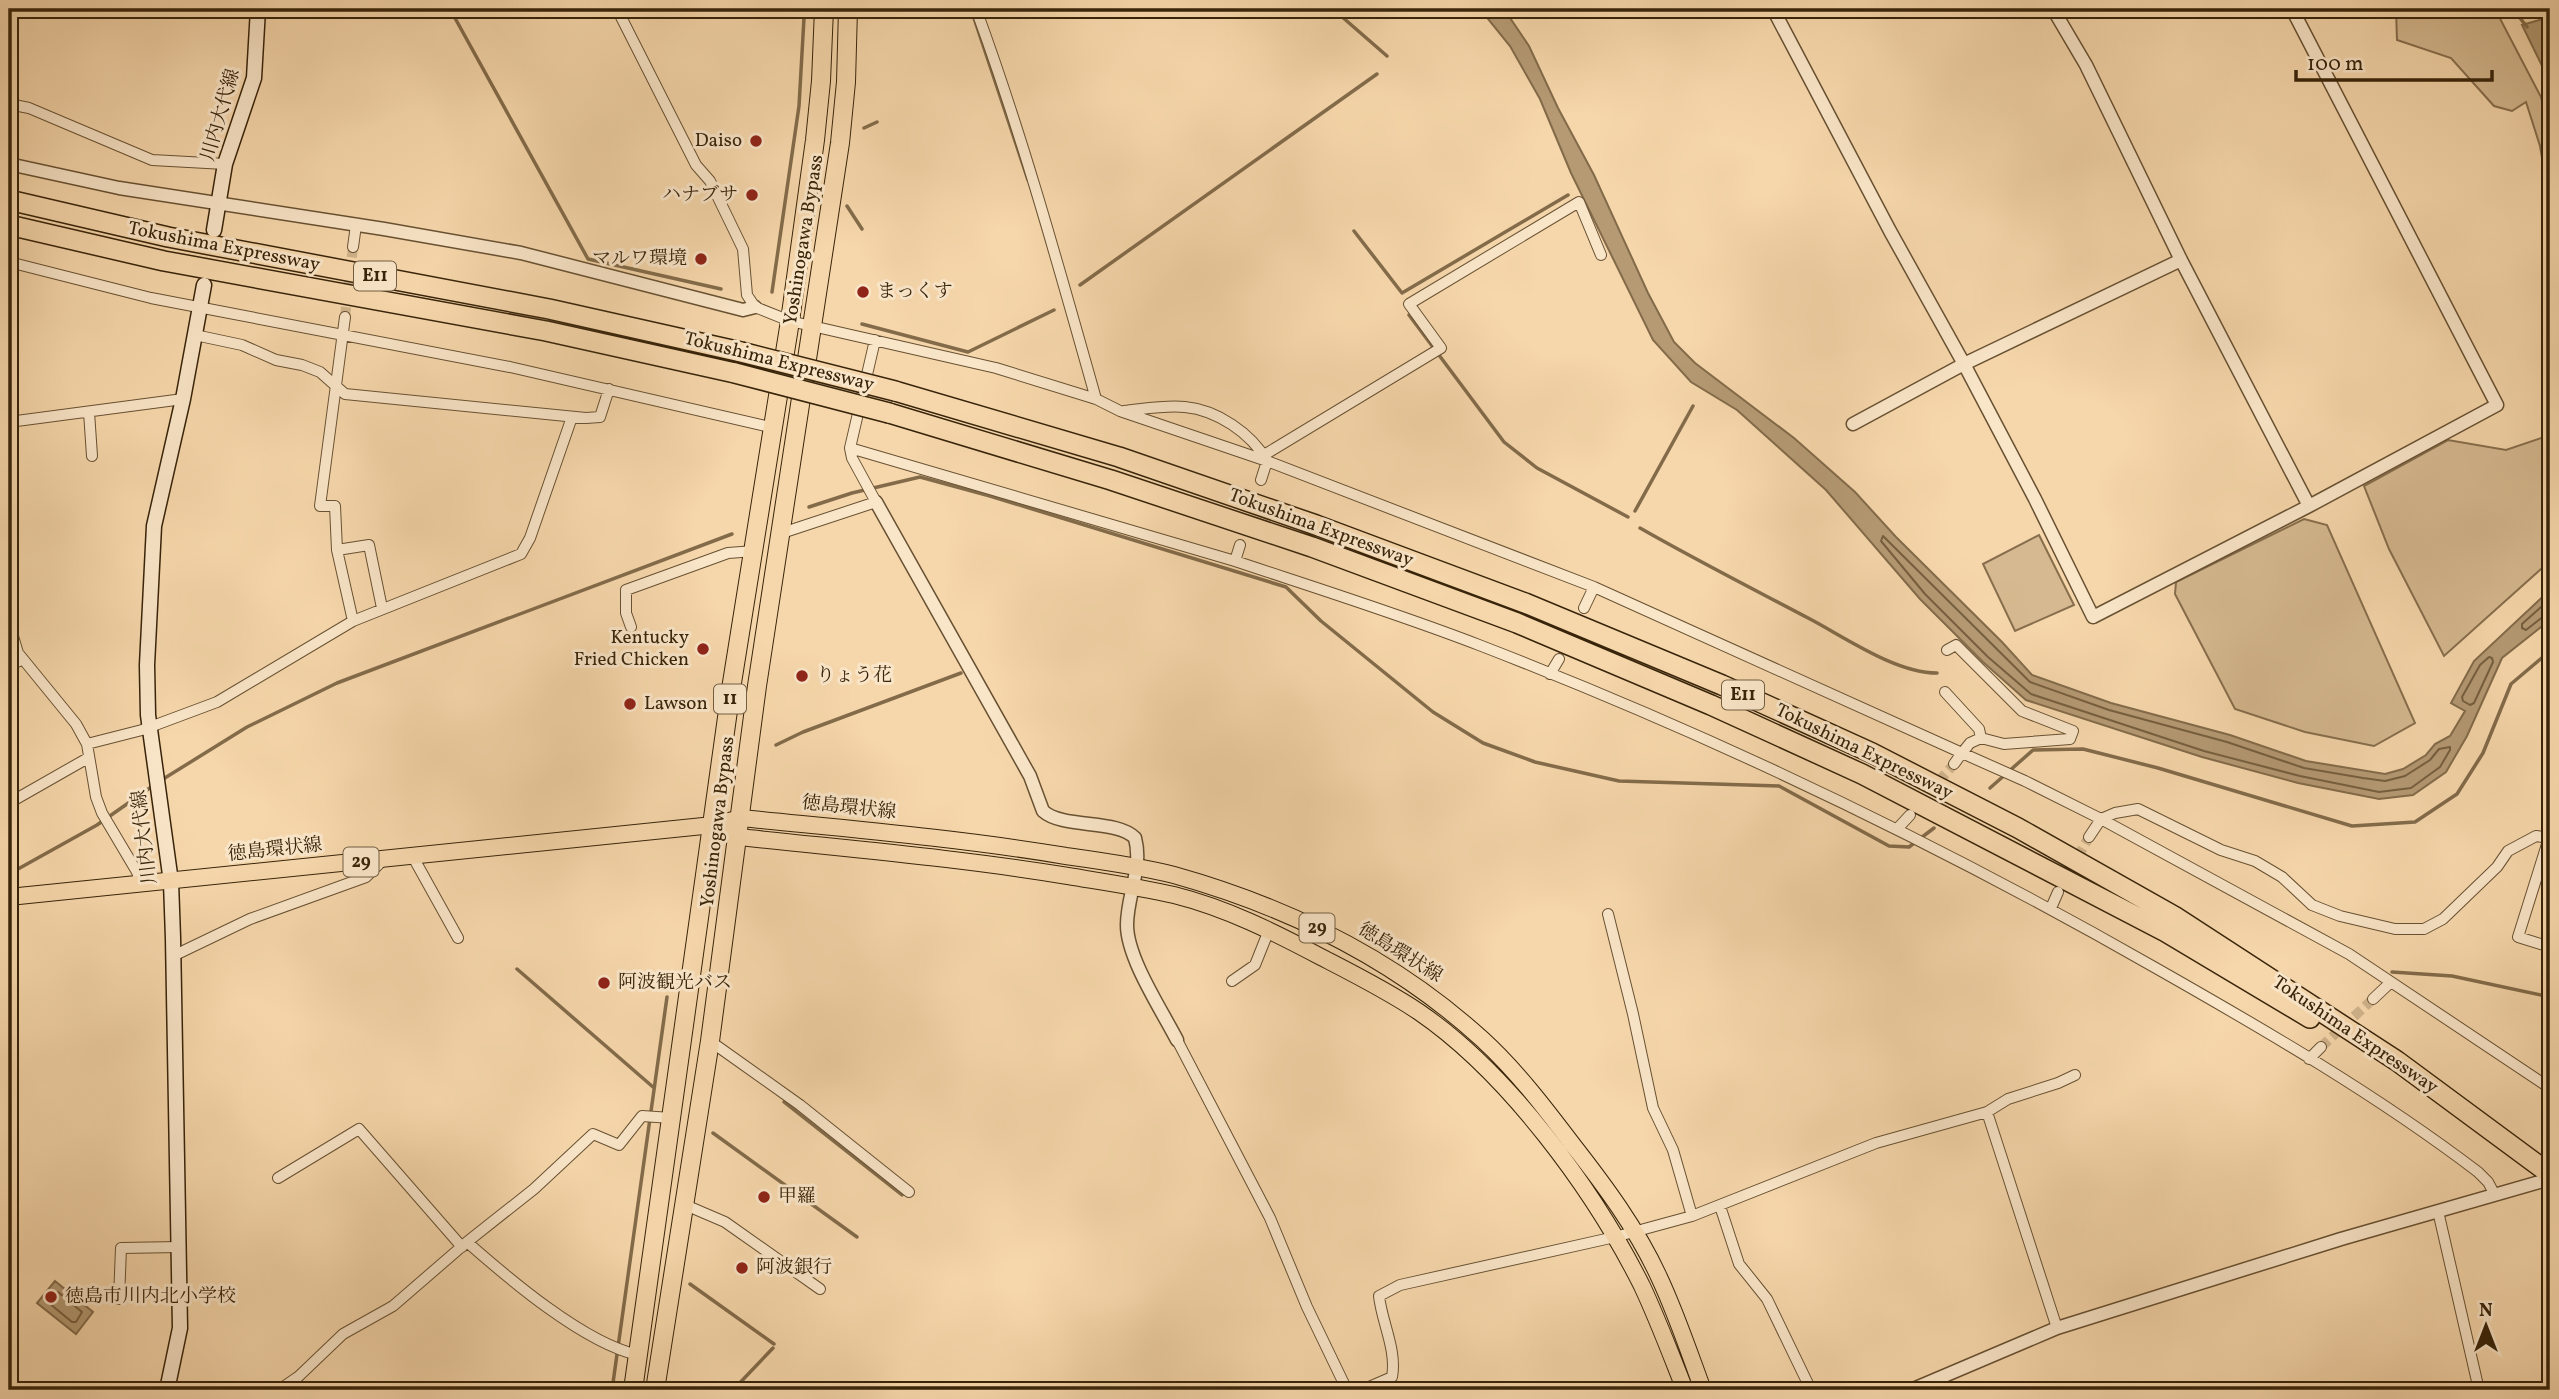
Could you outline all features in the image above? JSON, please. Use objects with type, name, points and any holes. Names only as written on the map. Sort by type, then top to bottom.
[{"type":"highway","name":"Yoshinogawa Bypass","points":[[633,1390],[624,1352],[656,1117],[713,825],[731,689],[775,428],[815,140],[824,9]]},
{"type":"highway","name":"Yoshinogawa Bypass","points":[[655,1390],[710,1041],[757,686],[840,143],[846,82],[848,9]]},
{"type":"highway","name":"Tokushima Expressway","points":[[9,200],[168,237],[549,309],[741,352],[895,391],[1119,457],[1316,525],[1525,603],[1721,685],[1872,753],[2018,828],[2174,916],[2397,1061],[2550,1176]]},
{"type":"highway","name":"Tokushima Expressway","points":[[9,225],[164,261],[546,331],[735,373],[889,413],[1111,480],[1325,551],[1517,623],[1711,705],[1862,774],[2166,932],[2312,1020],[2517,1151]]},
{"type":"main road","name":"川内大代線","points":[[214,230],[226,164],[254,78],[258,9]]},
{"type":"main road","name":"川内大代線","points":[[167,1390],[180,1328],[171,882],[150,726],[147,665],[154,526],[183,398],[204,285]]},
{"type":"main road","name":"徳島環状線","points":[[9,897],[713,825],[741,818],[999,845],[1137,867],[1227,891],[1292,916],[1347,943],[1430,995],[1484,1041],[1532,1092],[1598,1177],[1635,1233],[1659,1276],[1703,1390]]},
{"type":"main road","name":"徳島環状線","points":[[713,825],[738,837],[986,863],[1175,895],[1220,909],[1269,930],[1399,1000],[1421,1013],[1472,1055],[1525,1112],[1603,1216],[1642,1287],[1685,1390]]},
{"type":"street","points":[[617,9],[696,165],[710,181],[743,249],[747,295],[755,307],[790,321],[996,368],[1096,399],[1120,411],[1265,458],[1594,587],[2025,781],[2102,819],[2349,954],[2550,1088]]},
{"type":"street","points":[[976,9],[998,67],[1045,217],[1096,399]]},
{"type":"street","points":[[1773,9],[1890,231],[1964,364],[2093,617],[2497,405],[2292,9]]},
{"type":"street","points":[[2053,9],[2086,65],[2181,260],[2309,506]]},
{"type":"street","points":[[9,104],[29,108],[152,160],[226,164]]},
{"type":"street","points":[[9,164],[119,188],[521,253],[743,310],[755,307]]},
{"type":"street","points":[[1261,480],[1265,458],[1441,348],[1409,304],[1579,202],[1601,255]]},
{"type":"street","points":[[353,247],[356,225]]},
{"type":"street","points":[[1853,424],[1964,364],[2181,260]]},
{"type":"street","points":[[9,262],[200,308],[344,333],[608,388],[775,428]]},
{"type":"street","points":[[345,317],[320,506],[335,506],[337,550],[353,621]]},
{"type":"street","points":[[195,335],[242,345],[276,360],[320,372],[345,394],[572,417],[600,417],[608,388]]},
{"type":"street","points":[[875,340],[850,448],[852,458],[1030,776],[1042,811],[1058,818],[1131,834],[1137,846],[1137,867],[1127,918],[1134,957],[1269,1218],[1307,1307],[1347,1390]]},
{"type":"street","points":[[9,422],[183,398]]},
{"type":"street","points":[[1120,411],[1191,408],[1214,415],[1244,433],[1265,458]]},
{"type":"street","points":[[89,412],[92,456]]},
{"type":"street","points":[[88,744],[217,702],[353,621],[521,554],[530,538],[572,417]]},
{"type":"street","points":[[850,448],[1235,561],[1479,645],[1750,758],[1898,828],[2050,908],[2215,1001],[2458,1157],[2488,1182],[2495,1195]]},
{"type":"street","points":[[782,533],[871,493]]},
{"type":"street","points":[[337,550],[369,545],[382,608]]},
{"type":"street","points":[[1235,561],[1240,545]]},
{"type":"street","points":[[631,627],[626,613],[626,590],[728,553],[755,551]]},
{"type":"street","points":[[1584,608],[1594,587]]},
{"type":"street","points":[[9,623],[18,653],[76,724],[88,744],[88,758],[102,813],[137,872],[141,885]]},
{"type":"street","points":[[1947,650],[1956,645],[2022,711],[2073,731],[2070,740],[2004,744],[1981,738],[1970,743],[1967,755],[1954,764]]},
{"type":"street","points":[[9,666],[23,659]]},
{"type":"street","points":[[1550,674],[1559,659]]},
{"type":"street","points":[[1945,692],[1979,729],[1981,738]]},
{"type":"street","points":[[9,803],[88,758]]},
{"type":"street","points":[[2089,837],[2102,819],[2115,813],[2138,809],[2221,849],[2255,861],[2282,877],[2312,905],[2340,916],[2395,929],[2424,929],[2442,919],[2497,867],[2508,851],[2536,836],[2550,838],[2518,937],[2550,947]]},
{"type":"street","points":[[1898,828],[1910,815]]},
{"type":"street","points":[[413,857],[458,938]]},
{"type":"street","points":[[173,956],[250,919],[366,877],[384,859]]},
{"type":"street","points":[[2050,908],[2058,892]]},
{"type":"street","points":[[1608,914],[1653,1108],[1673,1150],[1692,1216]]},
{"type":"street","points":[[1232,981],[1255,965],[1269,930]]},
{"type":"street","points":[[2373,999],[2391,982]]},
{"type":"street","points":[[710,1041],[800,1105],[909,1192]]},
{"type":"street","points":[[2309,1059],[2322,1047]]},
{"type":"street","points":[[1362,1390],[1392,1377],[1393,1355],[1381,1316],[1379,1296],[1400,1285],[1635,1233],[1692,1216],[1877,1143],[1987,1112],[2008,1100],[2058,1083],[2075,1074]]},
{"type":"street","points":[[1987,1112],[2057,1328]]},
{"type":"street","points":[[279,1390],[298,1377],[343,1335],[393,1306],[534,1189],[593,1134],[615,1145],[619,1144],[656,1117]]},
{"type":"street","points":[[278,1178],[359,1129],[465,1244],[556,1313],[624,1352]]},
{"type":"street","points":[[1911,1390],[2057,1328],[2550,1176]]},
{"type":"street","points":[[683,1204],[724,1222],[820,1289]]},
{"type":"street","points":[[1720,1206],[1739,1264],[1767,1298],[1811,1390]]},
{"type":"street","points":[[2438,1212],[2479,1390]]},
{"type":"street","points":[[119,1299],[121,1248],[179,1247]]},
{"type":"street","points":[[1946,1377],[1949,1390]]},
{"type":"shaded area","points":[[2396,9],[2495,9],[2541,97],[2550,131],[2550,205],[2540,146],[2526,102],[2512,111],[2494,106],[2451,58],[2397,40]]},
{"type":"shaded area","points":[[2550,435],[2550,561],[2444,656],[2389,549],[2364,486],[2448,440],[2506,450]]},
{"type":"shaded area","points":[[2304,519],[2327,525],[2415,723],[2374,746],[2305,732],[2235,709],[2175,594],[2176,582]]},
{"type":"shaded area","points":[[2039,535],[2074,605],[2015,631],[1983,564]]},
{"type":"water","points":[[1480,9],[1504,9],[1529,46],[1674,342],[1695,363],[1794,438],[1855,492],[2032,675],[2111,703],[2230,735],[2306,761],[2385,774],[2403,769],[2450,736],[2465,711],[2451,703],[2474,661],[2550,590],[2550,620],[2502,658],[2467,736],[2446,772],[2413,795],[2379,799],[2298,783],[2202,757],[2026,700],[1983,662],[1920,599],[1826,490],[1737,410],[1691,382],[1653,340],[1571,173],[1540,99],[1510,46]]},
{"type":"water","points":[[2550,17],[2545,31],[2550,51],[2550,82],[2522,25]]},
{"type":"water","points":[[55,1281],[93,1312],[76,1334],[37,1303]]},
{"type":"waterway","points":[[450,9],[588,259],[721,289]]},
{"type":"waterway","points":[[971,9],[1028,180]]},
{"type":"waterway","points":[[1333,9],[1387,56]]},
{"type":"waterway","points":[[2513,9],[2527,27]]},
{"type":"waterway","points":[[772,292],[799,106],[804,18]]},
{"type":"waterway","points":[[1080,285],[1377,74]]},
{"type":"waterway","points":[[864,128],[877,122]]},
{"type":"waterway","points":[[1354,231],[1402,293],[1568,195]]},
{"type":"waterway","points":[[847,206],[862,229]]},
{"type":"waterway","points":[[862,324],[968,352],[1054,310]]},
{"type":"waterway","points":[[1409,315],[1504,442],[1537,468],[1628,517]]},
{"type":"waterway","points":[[1635,511],[1693,406]]},
{"type":"waterway","points":[[809,507],[852,493],[920,477],[990,496],[1286,587],[1321,621],[1433,712],[1483,743],[1535,762],[1619,781],[1779,786],[1889,846],[1909,847],[1934,828]]},
{"type":"waterway","points":[[1640,528],[1888,661],[1937,673]]},
{"type":"waterway","points":[[160,781],[247,727],[337,683],[732,534]]},
{"type":"waterway","points":[[1990,788],[2033,750],[2083,749],[2158,768],[2352,826],[2415,822],[2457,794],[2483,753],[2511,684],[2550,651]]},
{"type":"waterway","points":[[776,745],[803,732],[961,673]]},
{"type":"waterway","points":[[18,869],[97,825],[154,785]]},
{"type":"waterway","points":[[517,969],[653,1087]]},
{"type":"waterway","points":[[2392,972],[2452,976],[2550,997]]},
{"type":"waterway","points":[[612,1390],[667,997]]},
{"type":"waterway","points":[[784,1102],[902,1195]]},
{"type":"waterway","points":[[713,1133],[857,1237]]},
{"type":"waterway","points":[[690,1284],[774,1344]]},
{"type":"waterway","points":[[733,1390],[773,1348]]},
{"type":"tunnel","points":[[345,317],[353,247]]},
{"type":"tunnel","points":[[1919,804],[1954,764]]},
{"type":"tunnel","points":[[2063,883],[2089,837]]},
{"type":"tunnel","points":[[2321,1047],[2373,999]]},
{"type":"place","name":"Daiso","points":[[756,141]]},
{"type":"place","name":"ハナブサ","points":[[752,195]]},
{"type":"place","name":"マルワ環境","points":[[701,259]]},
{"type":"place","name":"まっくす","points":[[863,292]]},
{"type":"place","name":"Kentucky Fried Chicken","points":[[703,649]]},
{"type":"place","name":"りょう花","points":[[802,676]]},
{"type":"place","name":"Lawson","points":[[630,704]]},
{"type":"place","name":"阿波観光バス","points":[[604,983]]},
{"type":"place","name":"甲羅","points":[[764,1197]]},
{"type":"place","name":"阿波銀行","points":[[742,1268]]},
{"type":"place","name":"徳島市川内北小学校","points":[[51,1297]]}]
